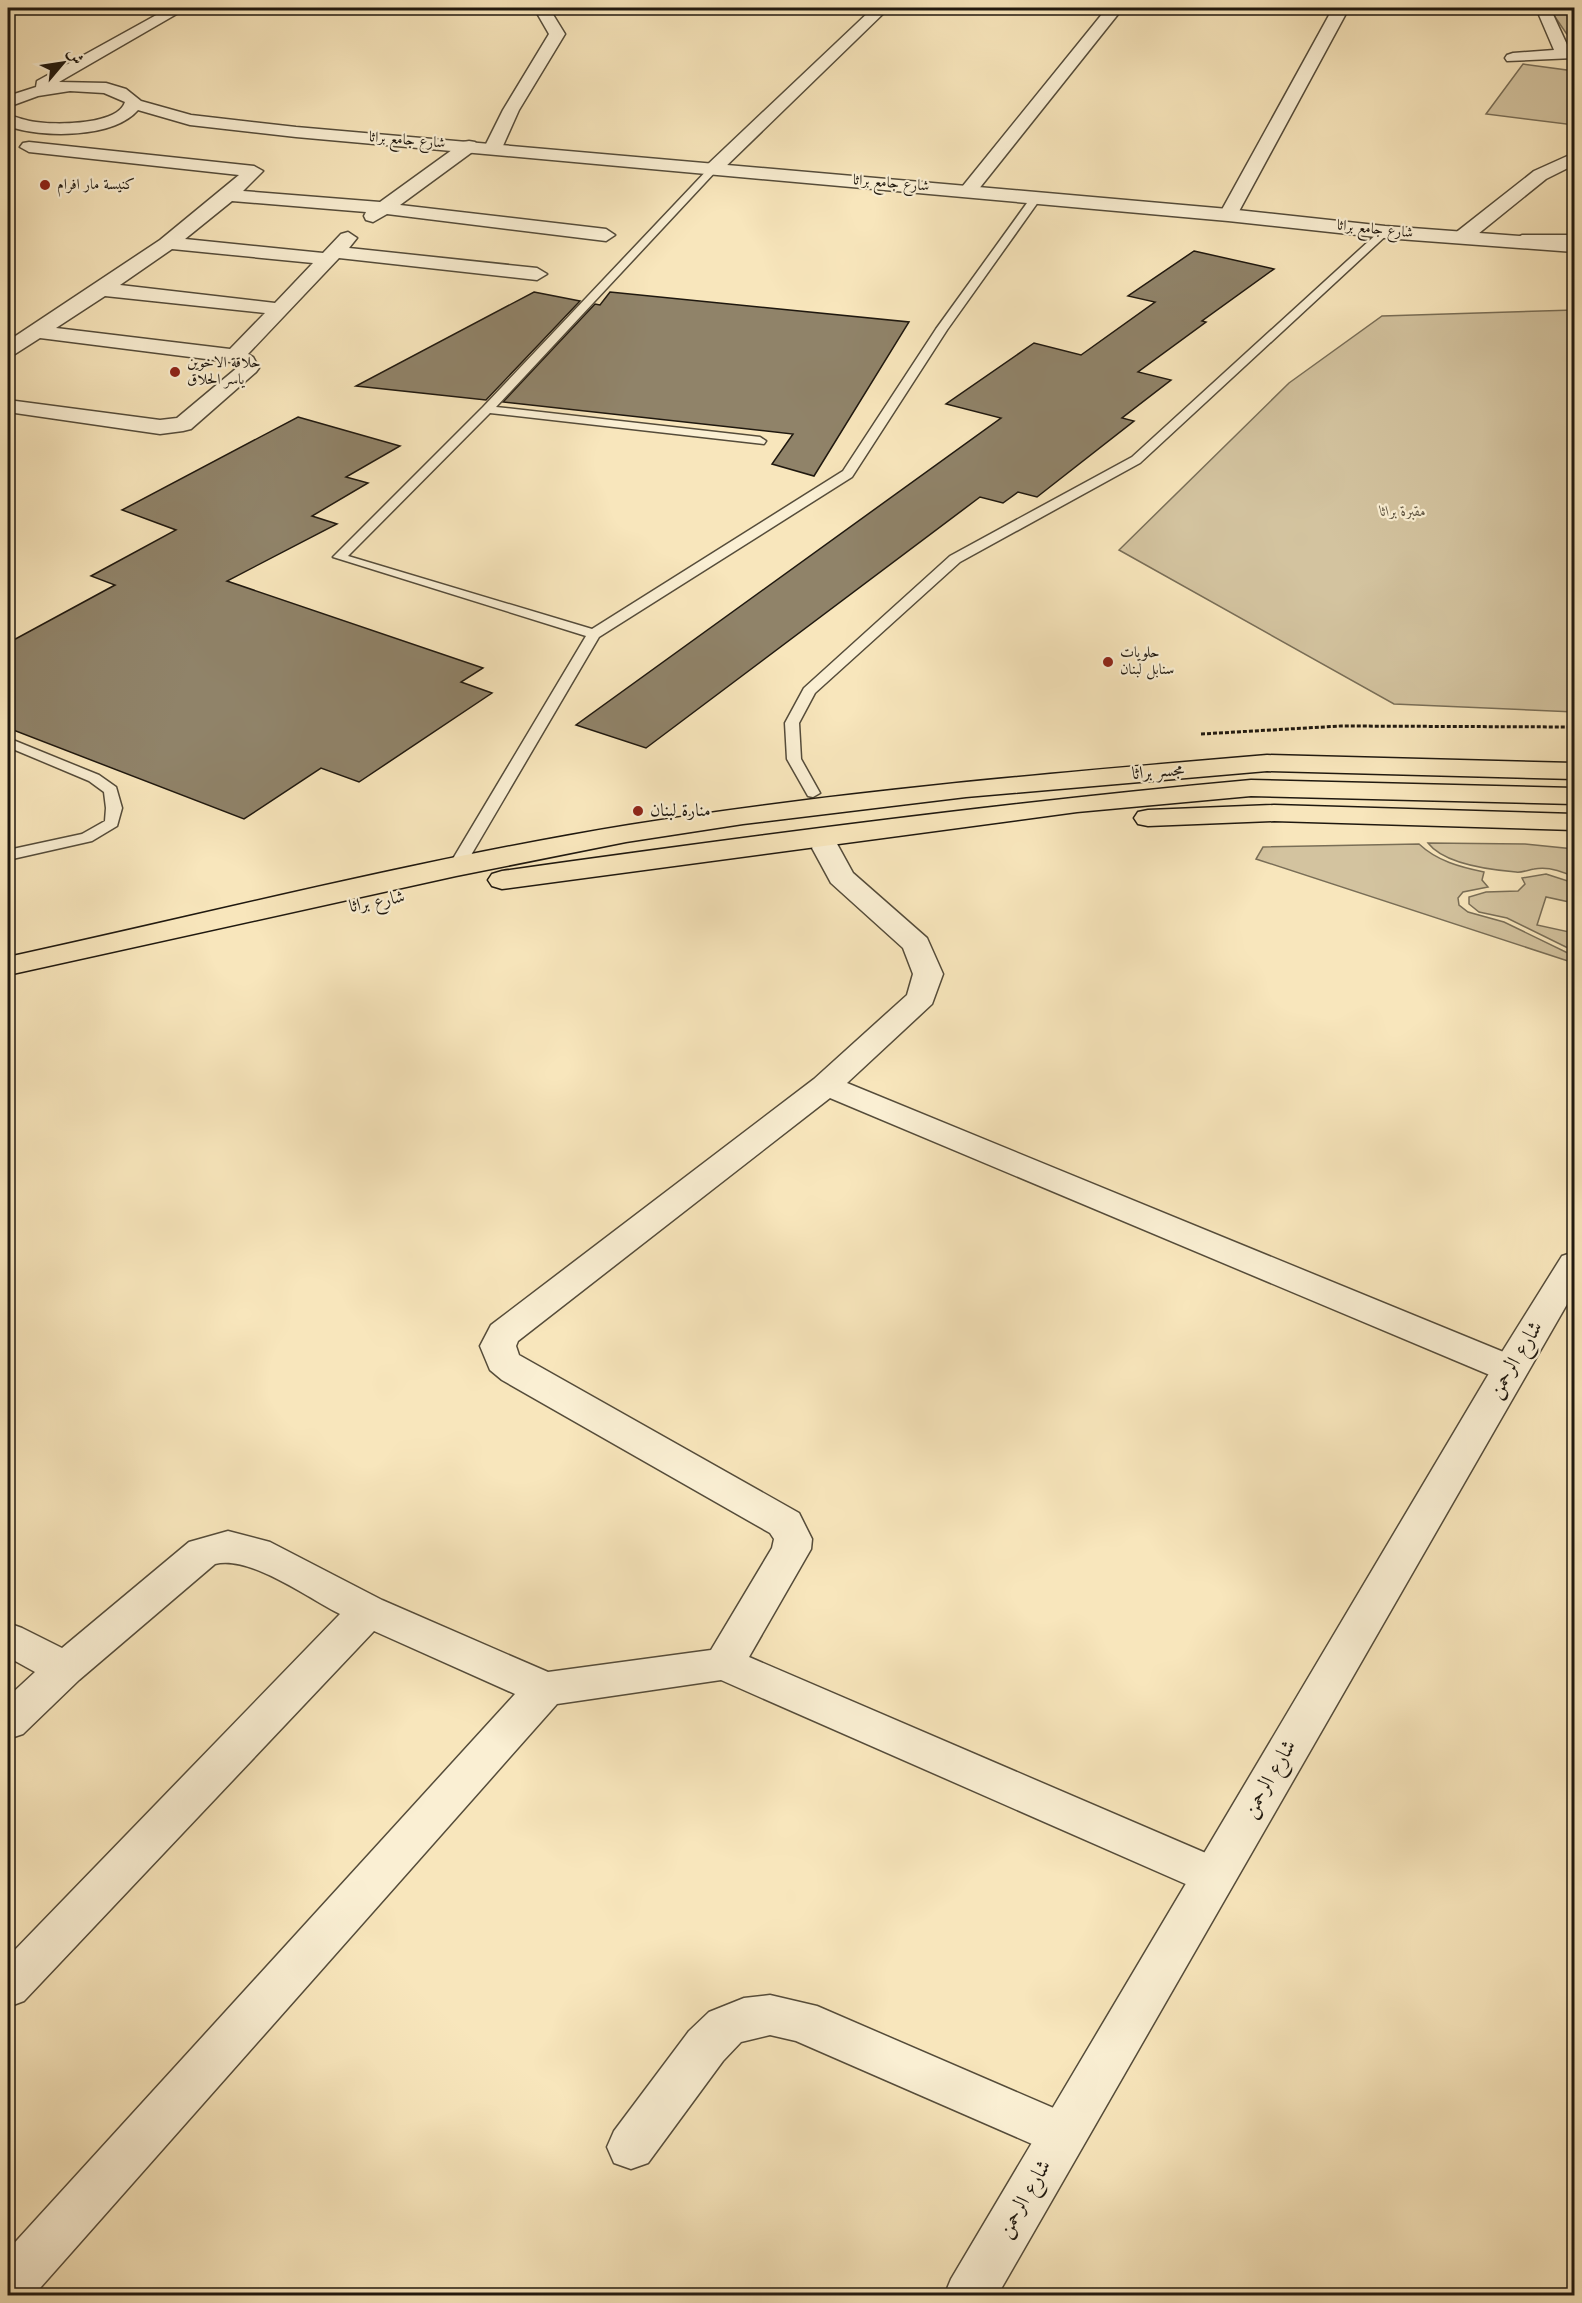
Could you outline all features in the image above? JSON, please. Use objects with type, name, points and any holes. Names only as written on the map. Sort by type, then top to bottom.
[{"type":"main road","points":[[632,847],[813,793],[1030,762],[1218,747],[1324,742],[1575,749]]},
{"type":"main road","name":"مجسر براثا","points":[[743,816],[966,789],[1268,775],[1575,771]]},
{"type":"main road","name":"مجسر براثا","points":[[751,845],[1077,804],[1268,775],[1575,796]]},
{"type":"main road","points":[[632,847],[826,848],[1000,829],[1148,818],[1274,813],[1575,822]]},
{"type":"main road","name":"شارع براثا","points":[[8,985],[361,905],[468,885],[632,847],[743,816]]},
{"type":"main road","name":"شارع براثا","points":[[8,966],[456,867],[632,847],[751,845]]},
{"type":"street","points":[[8,102],[27,94],[179,8]]},
{"type":"street","points":[[493,148],[511,110],[557,34],[542,8]]},
{"type":"street","points":[[713,169],[880,8]]},
{"type":"street","points":[[968,191],[1115,8]]},
{"type":"street","points":[[1228,215],[1341,8]]},
{"type":"street","points":[[1513,58],[1570,53],[1543,8]]},
{"type":"street","points":[[105,51],[109,71],[120,92]]},
{"type":"street","points":[[8,120],[33,128],[62,128],[96,124],[123,115],[134,104],[132,99],[120,92],[83,87],[27,94]]},
{"type":"street","name":"شارع جامع براثا","points":[[134,104],[166,115],[207,123]]},
{"type":"street","name":"شارع جامع براثا","points":[[96,124],[207,123],[1228,215],[1385,232],[1575,246]]},
{"type":"street","points":[[8,350],[168,243],[229,195],[254,171],[22,151],[62,128]]},
{"type":"street","points":[[235,356],[348,235],[381,208],[469,146]]},
{"type":"street","points":[[1461,238],[1540,175],[1575,158]]},
{"type":"street","points":[[229,195],[381,208],[606,235]]},
{"type":"street","points":[[168,243],[537,274]]},
{"type":"street","points":[[99,289],[279,309]]},
{"type":"street","points":[[8,406],[160,427],[173,426],[183,424],[249,368],[246,360],[235,356],[35,331]]},
{"type":"street","points":[[724,1664],[791,1549],[790,1530],[785,1523],[515,1371],[503,1361],[498,1346],[504,1334],[825,1086],[921,998],[928,974],[916,944],[841,877],[826,848]]},
{"type":"street","points":[[825,1086],[863,1099],[1510,1369]]},
{"type":"street","name":"شارع الرحمن","points":[[969,2295],[1510,1369],[1575,1264]]},
{"type":"street","points":[[8,1722],[65,1669],[202,1552],[228,1546],[256,1552],[368,1611],[545,1689],[724,1664],[1213,1876]]},
{"type":"street","points":[[8,1987],[368,1611]]},
{"type":"street","points":[[8,1639],[65,1669]]},
{"type":"street","points":[[8,2286],[545,1689]]},
{"type":"street","points":[[631,2147],[706,2046],[725,2027],[744,2019],[770,2015],[801,2021],[1062,2135]]},
{"type":"lane","points":[[8,13],[18,8]]},
{"type":"lane","points":[[594,634],[339,556],[487,409],[713,169]]},
{"type":"lane","points":[[456,867],[594,634],[848,474],[942,329],[1036,198]]},
{"type":"lane","points":[[813,793],[794,759],[792,723],[809,691],[955,559],[1136,460],[1385,232]]},
{"type":"lane","points":[[1461,238],[1575,238]]},
{"type":"lane","points":[[487,409],[760,441]]},
{"type":"lane","points":[[8,742],[94,778],[111,790],[114,808],[112,823],[87,838],[8,855]]},
{"type":"green space","points":[[1549,8],[1574,8],[1574,41],[1566,33]]},
{"type":"green space","points":[[1523,64],[1574,71],[1574,125],[1486,114]]},
{"type":"green space","name":"مقبرة براثا","points":[[1574,310],[1574,712],[1394,704],[1119,550],[1289,383],[1382,316]]},
{"type":"green space","points":[[1428,843],[1525,844],[1574,849],[1574,877],[1550,869],[1539,868],[1518,872],[1469,865],[1445,856]]},
{"type":"green space","points":[[1419,844],[1441,859],[1484,872],[1482,880],[1488,887],[1463,892],[1458,898],[1459,905],[1468,912],[1504,922],[1574,956],[1574,963],[1256,859],[1263,847]]},
{"type":"green space","points":[[1546,874],[1574,883],[1574,903],[1546,897],[1537,925],[1574,933],[1574,951],[1507,918],[1479,912],[1469,904],[1469,897],[1486,892],[1518,891],[1525,884],[1522,878]]},
{"type":"building","points":[[1194,251],[1274,269],[1202,321],[1206,322],[1138,372],[1171,380],[1122,418],[1134,421],[1037,497],[1018,492],[1003,503],[980,497],[646,748],[576,725],[1001,418],[946,404],[1034,343],[1081,355],[1155,302],[1128,296]]},
{"type":"building","points":[[534,292],[580,301],[486,400],[356,386]]},
{"type":"building","points":[[610,292],[909,322],[814,476],[772,464],[793,434],[503,402],[595,304],[600,305]]},
{"type":"building","points":[[298,417],[400,446],[346,477],[368,483],[312,516],[337,524],[227,581],[483,668],[461,682],[492,693],[359,782],[321,768],[244,819],[8,728],[8,643],[115,585],[91,576],[176,530],[122,510]]},
{"type":"place","name":"كنيسة مار افرام","points":[[45,185]]},
{"type":"place","name":"حلاقة الاخوين ياسر الحلاق","points":[[175,372]]},
{"type":"place","name":"حلويات سنابل لبنان","points":[[1108,662]]},
{"type":"place","name":"منارة لبنان","points":[[638,811]]}]
